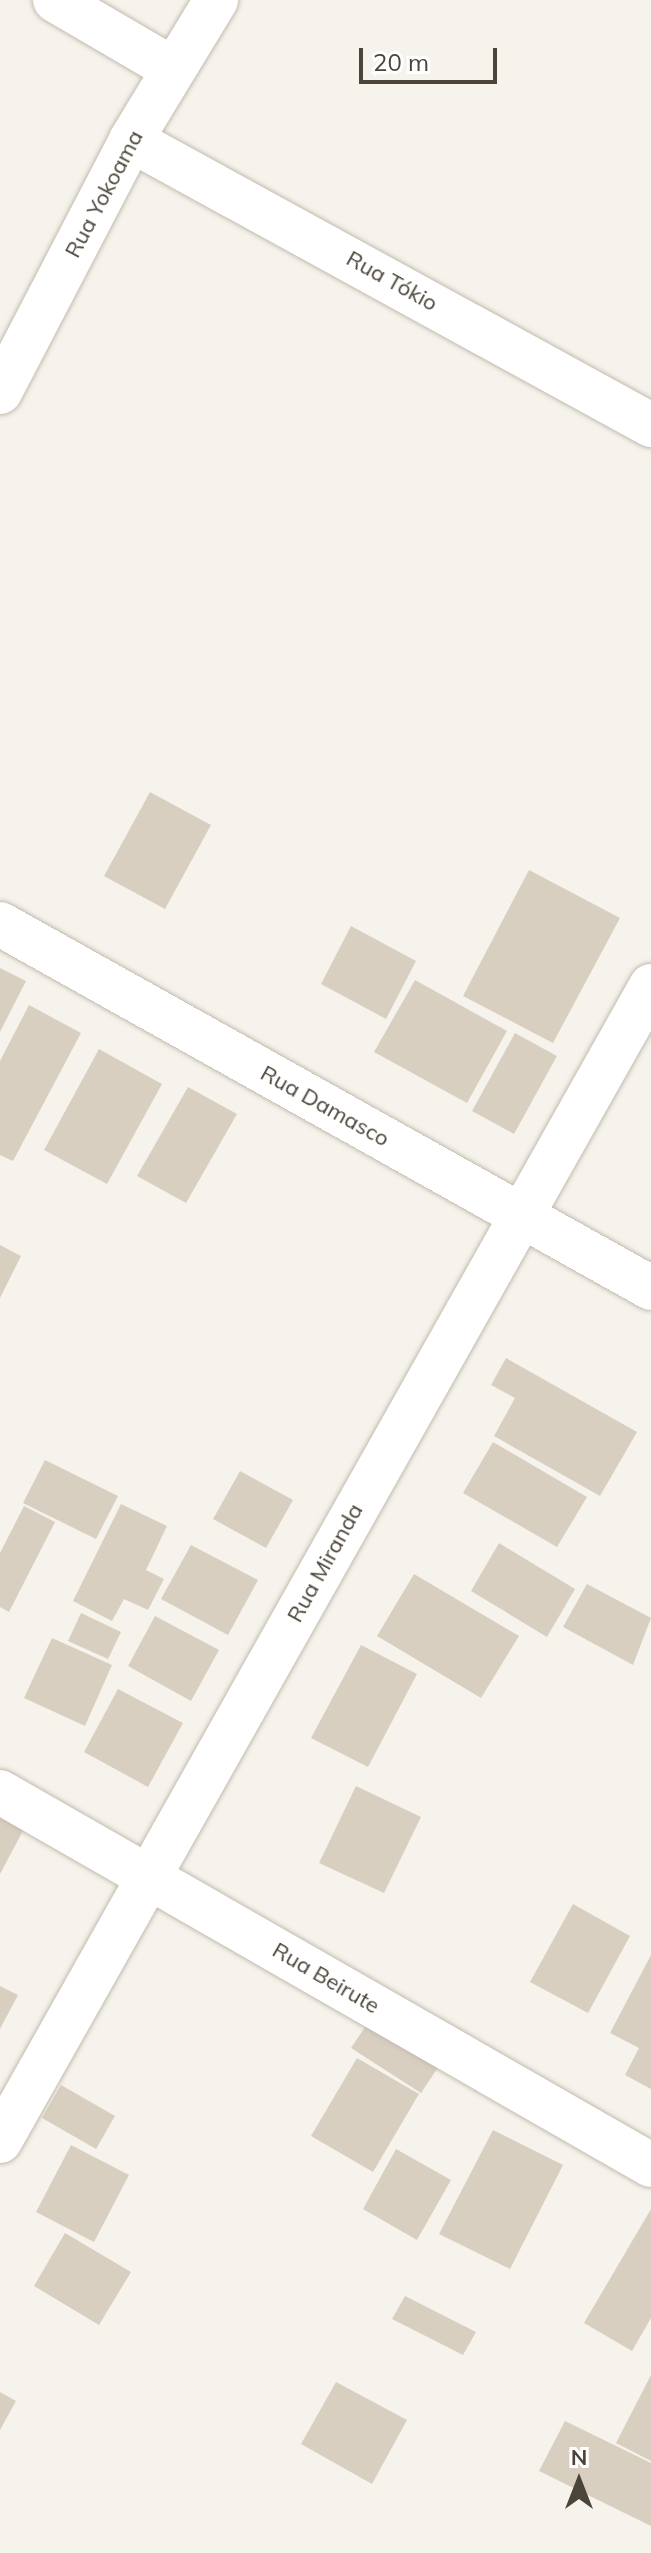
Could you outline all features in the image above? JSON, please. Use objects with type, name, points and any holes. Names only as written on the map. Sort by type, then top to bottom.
[{"type":"street","points":[[55,0],[173,69]]},
{"type":"street","name":"Rua Yokoama","points":[[0,392],[131,140],[216,0]]},
{"type":"street","name":"Rua Tókio","points":[[131,140],[651,425]]},
{"type":"street","name":"Rua Damasco","points":[[0,924],[651,1288]]},
{"type":"street","name":"Rua Miranda","points":[[0,2141],[651,986]]},
{"type":"street","name":"Rua Beirute","points":[[0,1792],[651,2165]]},
{"type":"building","points":[[150,792],[211,825],[165,909],[104,876]]},
{"type":"building","points":[[529,870],[620,918],[553,1043],[463,996]]},
{"type":"building","points":[[351,926],[416,961],[386,1019],[321,984]]},
{"type":"building","points":[[0,968],[26,981],[0,1032]]},
{"type":"building","points":[[415,980],[507,1031],[467,1103],[374,1052]]},
{"type":"building","points":[[29,1005],[81,1033],[13,1161],[0,1155],[0,1061]]},
{"type":"building","points":[[515,1033],[557,1056],[514,1134],[472,1111]]},
{"type":"building","points":[[99,1049],[162,1084],[107,1184],[44,1150]]},
{"type":"building","points":[[188,1087],[237,1114],[186,1203],[137,1176]]},
{"type":"building","points":[[0,1245],[21,1256],[0,1298]]},
{"type":"building","points":[[506,1358],[637,1432],[600,1496],[494,1436],[515,1398],[491,1385]]},
{"type":"building","points":[[493,1442],[587,1497],[557,1547],[463,1493]]},
{"type":"building","points":[[45,1460],[118,1496],[96,1539],[23,1503]]},
{"type":"building","points":[[240,1471],[293,1500],[266,1548],[213,1519]]},
{"type":"building","points":[[121,1504],[167,1526],[146,1570],[164,1579],[148,1610],[124,1599],[112,1621],[73,1601]]},
{"type":"building","points":[[24,1506],[55,1522],[9,1612],[0,1607],[0,1553]]},
{"type":"building","points":[[499,1543],[575,1589],[547,1637],[471,1591]]},
{"type":"building","points":[[191,1545],[258,1580],[228,1635],[161,1599]]},
{"type":"building","points":[[414,1574],[519,1636],[481,1698],[377,1636]]},
{"type":"building","points":[[587,1584],[651,1618],[633,1665],[563,1627]]},
{"type":"building","points":[[81,1613],[121,1632],[108,1659],[68,1641]]},
{"type":"building","points":[[155,1616],[219,1650],[191,1701],[128,1666]]},
{"type":"building","points":[[52,1638],[112,1665],[85,1726],[24,1698]]},
{"type":"building","points":[[361,1645],[417,1674],[368,1767],[311,1738]]},
{"type":"building","points":[[118,1689],[183,1723],[148,1787],[84,1752]]},
{"type":"building","points":[[356,1786],[421,1817],[384,1893],[319,1863]]},
{"type":"building","points":[[0,1814],[25,1827],[0,1874]]},
{"type":"building","points":[[573,1904],[630,1936],[588,2013],[530,1982]]},
{"type":"building","points":[[651,1955],[651,2089],[625,2075],[639,2048],[610,2033]]},
{"type":"building","points":[[0,1986],[18,1995],[0,2029]]},
{"type":"building","points":[[369,2021],[439,2066],[421,2093],[351,2048]]},
{"type":"building","points":[[357,2058],[419,2094],[373,2172],[311,2136]]},
{"type":"building","points":[[61,2085],[115,2116],[96,2149],[42,2118]]},
{"type":"building","points":[[493,2130],[563,2165],[510,2269],[439,2234]]},
{"type":"building","points":[[71,2145],[129,2175],[94,2242],[36,2212]]},
{"type":"building","points":[[396,2149],[451,2180],[417,2240],[363,2209]]},
{"type":"building","points":[[651,2209],[651,2318],[632,2351],[584,2323]]},
{"type":"building","points":[[65,2233],[131,2272],[99,2325],[34,2286]]},
{"type":"building","points":[[405,2296],[476,2332],[463,2355],[392,2319]]},
{"type":"building","points":[[651,2375],[651,2461],[616,2443]]},
{"type":"building","points":[[336,2382],[407,2420],[372,2484],[301,2444]]},
{"type":"building","points":[[0,2392],[16,2401],[0,2430]]},
{"type":"building","points":[[565,2421],[651,2463],[651,2526],[539,2471]]}]
